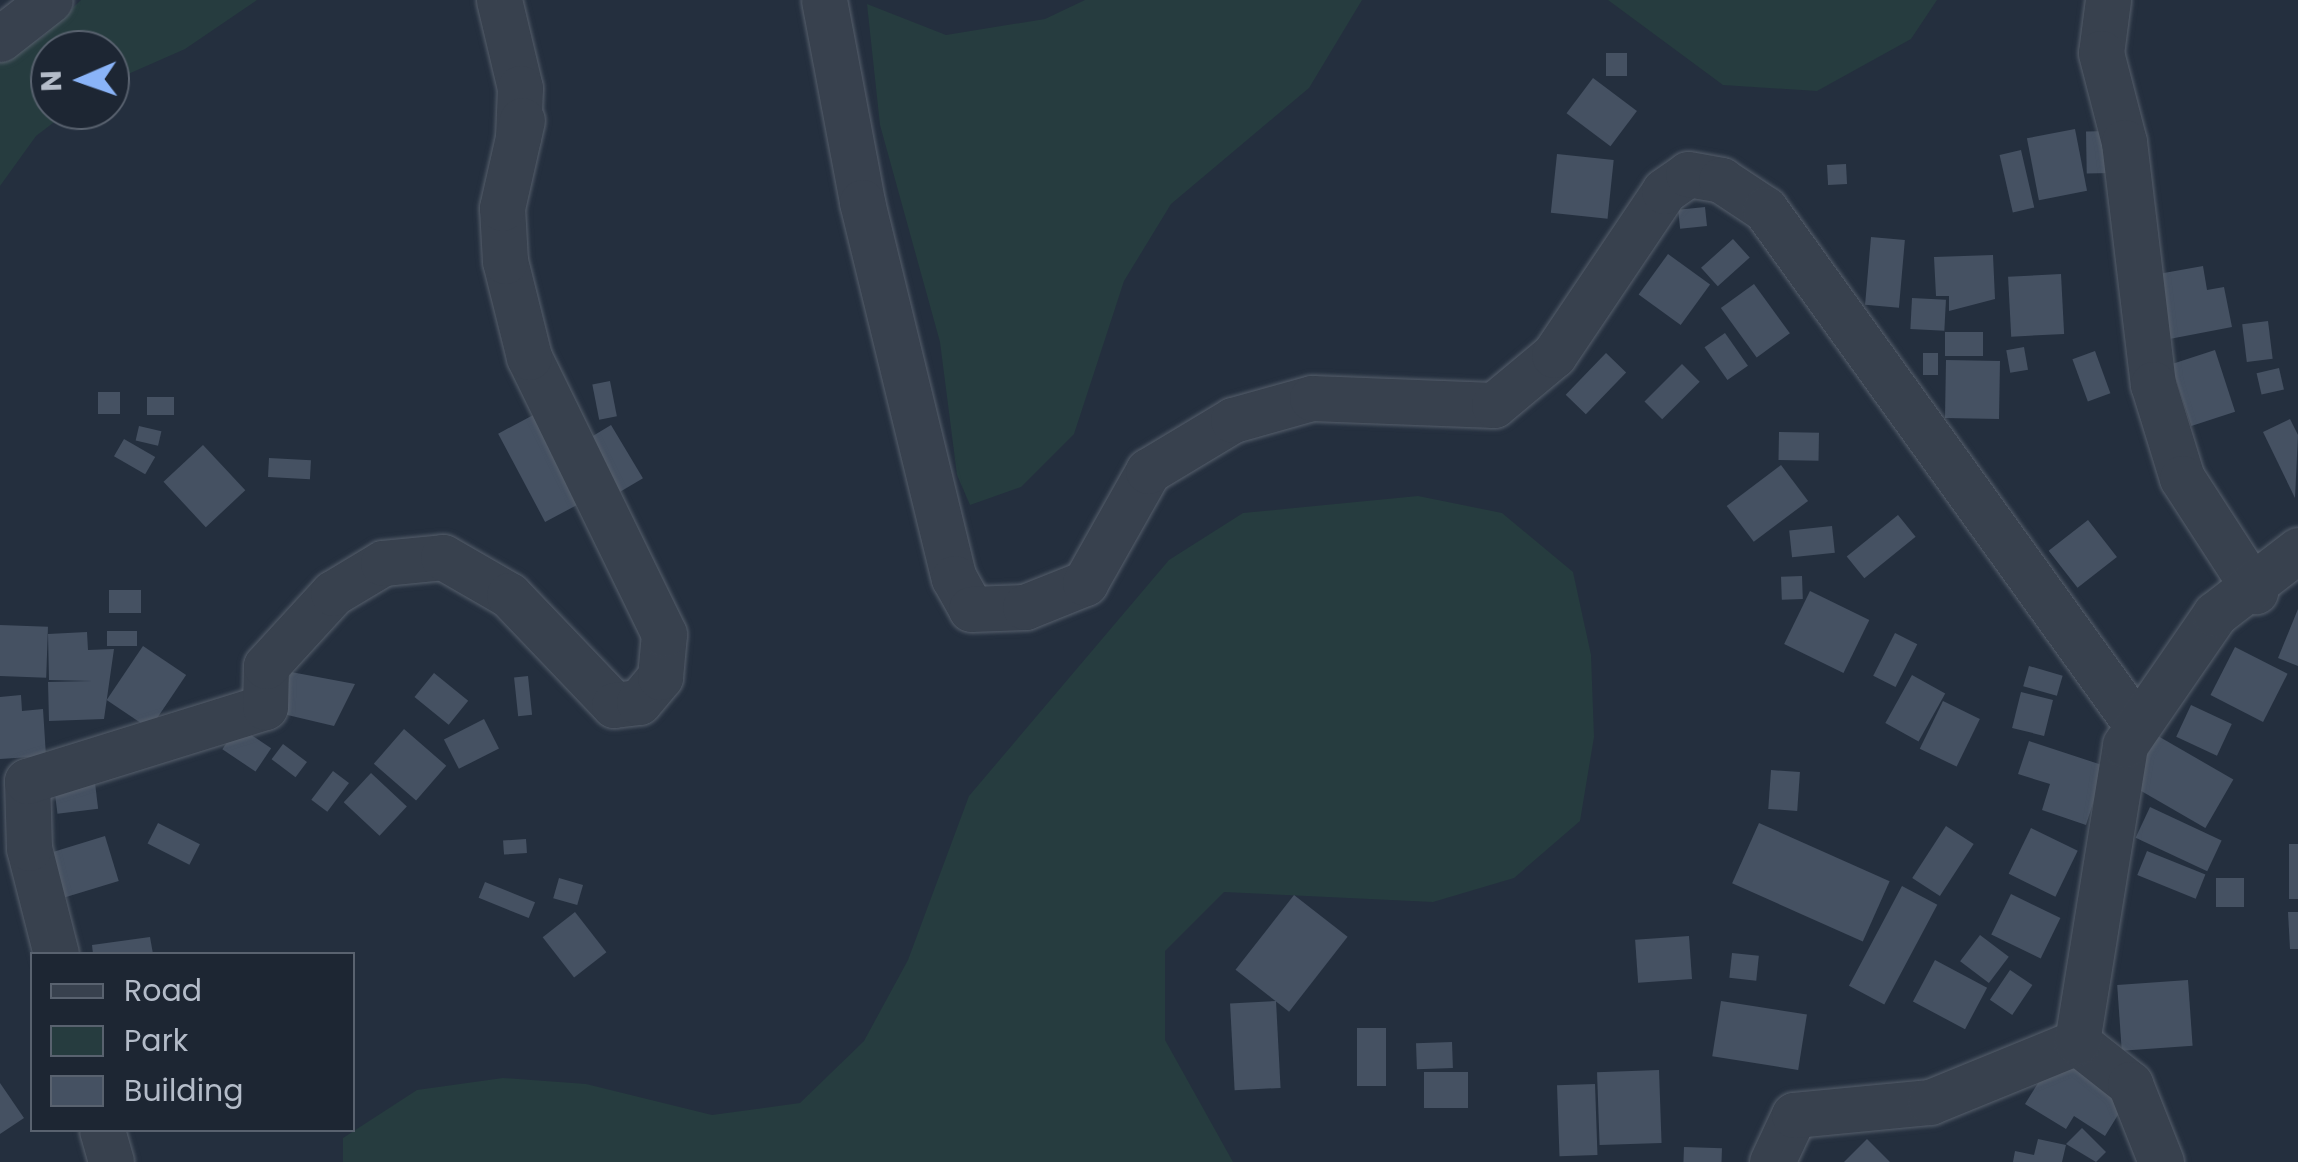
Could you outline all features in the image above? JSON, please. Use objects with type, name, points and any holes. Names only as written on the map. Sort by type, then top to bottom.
[{"type":"street","points":[[0,38],[50,0]]},
{"type":"street","points":[[55,952],[29,848],[27,781],[265,706],[266,666],[334,593],[383,563],[443,557],[510,595],[614,705],[639,702],[660,676],[664,634],[529,357],[502,208],[520,128],[520,88],[499,0]]},
{"type":"street","points":[[824,0],[862,202],[954,578],[971,609],[1025,608],[1085,583],[1148,471],[1233,420],[1312,398],[1494,405],[1554,355],[1664,191],[1688,174],[1721,180],[1764,209],[2136,726]]},
{"type":"street","points":[[2108,0],[2101,52],[2124,142],[2154,384],[2182,478],[2255,592]]},
{"type":"street","points":[[2077,1042],[2125,745],[2215,614],[2255,592],[2298,550]]},
{"type":"street","points":[[1772,1162],[1794,1115],[1930,1102],[2077,1042]]},
{"type":"street","points":[[2077,1042],[2130,1084],[2161,1162]]},
{"type":"street","points":[[103,1132],[111,1162]]},
{"type":"green space","points":[[81,0],[257,0],[185,49],[130,73],[130,30],[49,30]]},
{"type":"green space","points":[[1085,0],[1362,0],[1309,88],[1171,204],[1124,281],[1074,434],[1021,487],[970,505],[957,475],[940,342],[880,125],[867,4],[946,35],[1045,19]]},
{"type":"green space","points":[[1608,0],[1937,0],[1911,39],[1817,91],[1723,85]]},
{"type":"green space","points":[[30,43],[30,130],[44,130],[0,186],[0,57]]},
{"type":"green space","points":[[1418,496],[1502,513],[1573,572],[1591,655],[1594,737],[1580,821],[1514,878],[1433,902],[1224,892],[1165,951],[1165,1040],[1233,1162],[343,1162],[343,1138],[417,1090],[503,1078],[586,1084],[712,1115],[800,1103],[864,1041],[908,960],[969,796],[1169,560],[1243,513]]},
{"type":"building","points":[[1606,53],[1627,53],[1627,76],[1606,76]]},
{"type":"building","points":[[1593,78],[1637,111],[1610,146],[1567,113]]},
{"type":"building","points":[[2075,129],[2087,191],[2039,200],[2027,138]]},
{"type":"building","points":[[2086,131],[2110,131],[2111,173],[2087,173]]},
{"type":"building","points":[[2021,150],[2034,207],[2013,212],[2000,155]]},
{"type":"building","points":[[1557,154],[1614,160],[1608,219],[1551,213]]},
{"type":"building","points":[[1846,164],[1847,184],[1828,185],[1827,165]]},
{"type":"building","points":[[1705,207],[1707,226],[1680,229],[1678,210]]},
{"type":"building","points":[[1871,237],[1905,240],[1899,308],[1865,305]]},
{"type":"building","points":[[1733,239],[1750,258],[1718,286],[1701,268]]},
{"type":"building","points":[[1668,254],[1710,285],[1681,325],[1639,294]]},
{"type":"building","points":[[1993,255],[1995,299],[1949,311],[1949,296],[1936,296],[1934,257]]},
{"type":"building","points":[[2203,266],[2207,290],[2224,287],[2232,327],[2159,341],[2147,276]]},
{"type":"building","points":[[2061,274],[2064,334],[2011,337],[2008,277]]},
{"type":"building","points":[[1754,284],[1790,333],[1757,357],[1721,308]]},
{"type":"building","points":[[1912,298],[1946,300],[1944,331],[1910,329]]},
{"type":"building","points":[[2268,321],[2273,359],[2247,362],[2242,324]]},
{"type":"building","points":[[1945,332],[1983,332],[1983,356],[1945,356]]},
{"type":"building","points":[[1725,333],[1748,366],[1727,380],[1705,347]]},
{"type":"building","points":[[2024,347],[2028,370],[2010,373],[2006,350]]},
{"type":"building","points":[[2215,350],[2235,412],[2191,426],[2171,364]]},
{"type":"building","points":[[2095,351],[2110,393],[2088,401],[2072,359]]},
{"type":"building","points":[[1606,353],[1626,372],[1586,414],[1566,395]]},
{"type":"building","points":[[1923,353],[1938,353],[1938,375],[1923,375]]},
{"type":"building","points":[[1946,360],[2000,361],[1999,419],[1945,418]]},
{"type":"building","points":[[1682,364],[1700,382],[1662,419],[1645,401]]},
{"type":"building","points":[[2279,368],[2284,389],[2262,395],[2257,373]]},
{"type":"building","points":[[610,381],[617,416],[599,420],[592,384]]},
{"type":"building","points":[[98,392],[120,392],[120,414],[98,414]]},
{"type":"building","points":[[147,397],[174,397],[174,415],[147,415]]},
{"type":"building","points":[[537,413],[584,501],[545,522],[498,434]]},
{"type":"building","points":[[2290,419],[2298,435],[2295,498],[2263,432]]},
{"type":"building","points":[[611,425],[643,478],[619,493],[587,439]]},
{"type":"building","points":[[139,426],[161,431],[158,446],[136,441]]},
{"type":"building","points":[[1779,432],[1819,433],[1819,461],[1779,460]]},
{"type":"building","points":[[124,439],[155,457],[145,474],[114,456]]},
{"type":"building","points":[[203,445],[245,490],[206,527],[164,482]]},
{"type":"building","points":[[269,458],[311,460],[310,479],[268,477]]},
{"type":"building","points":[[1781,465],[1808,501],[1754,542],[1727,506]]},
{"type":"building","points":[[1898,515],[1916,537],[1864,578],[1847,557]]},
{"type":"building","points":[[2088,520],[2117,557],[2078,588],[2049,551]]},
{"type":"building","points":[[1832,526],[1835,553],[1792,557],[1789,530]]},
{"type":"building","points":[[1802,576],[1803,599],[1782,600],[1781,577]]},
{"type":"building","points":[[109,590],[141,590],[141,613],[109,613]]},
{"type":"building","points":[[1810,591],[1869,620],[1843,673],[1784,644]]},
{"type":"building","points":[[2298,609],[2298,666],[2278,658]]},
{"type":"building","points":[[0,625],[48,627],[46,678],[0,676]]},
{"type":"building","points":[[107,631],[137,631],[137,646],[107,646]]},
{"type":"building","points":[[87,632],[88,650],[114,649],[104,719],[49,721],[48,682],[92,681],[49,680],[48,634]]},
{"type":"building","points":[[1895,633],[1917,644],[1895,687],[1873,676]]},
{"type":"building","points":[[143,646],[186,675],[150,729],[107,700]]},
{"type":"building","points":[[2235,647],[2288,674],[2263,722],[2210,695]]},
{"type":"building","points":[[2029,666],[2063,676],[2057,696],[2023,686]]},
{"type":"building","points":[[291,672],[355,684],[334,726],[279,713]]},
{"type":"building","points":[[434,673],[468,701],[449,725],[414,697]]},
{"type":"building","points":[[1912,675],[1945,693],[1919,742],[1885,723]]},
{"type":"building","points":[[528,676],[532,715],[518,716],[514,677]]},
{"type":"building","points":[[2021,692],[2053,700],[2044,736],[2012,728]]},
{"type":"building","points":[[21,695],[22,711],[43,709],[46,756],[0,759],[0,697]]},
{"type":"building","points":[[1943,701],[1980,719],[1957,767],[1920,749]]},
{"type":"building","points":[[2191,705],[2232,724],[2217,756],[2176,737]]},
{"type":"building","points":[[484,719],[499,748],[459,769],[444,739]]},
{"type":"building","points":[[238,726],[271,748],[256,772],[222,749]]},
{"type":"building","points":[[404,729],[446,766],[416,800],[374,764]]},
{"type":"building","points":[[2158,736],[2233,779],[2205,828],[2130,784]]},
{"type":"building","points":[[2029,741],[2105,766],[2086,825],[2042,810],[2050,784],[2018,774]]},
{"type":"building","points":[[283,744],[307,762],[296,777],[272,759]]},
{"type":"building","points":[[1771,770],[1800,772],[1797,811],[1768,809]]},
{"type":"building","points":[[333,771],[349,783],[327,812],[311,800]]},
{"type":"building","points":[[371,773],[407,806],[380,836],[344,802]]},
{"type":"building","points":[[95,783],[98,809],[57,814],[54,788]]},
{"type":"building","points":[[2150,807],[2222,840],[2207,871],[2136,838]]},
{"type":"building","points":[[158,823],[200,844],[189,865],[148,843]]},
{"type":"building","points":[[1759,823],[1890,881],[1863,941],[1732,883]]},
{"type":"building","points":[[1946,826],[1974,844],[1940,896],[1912,878]]},
{"type":"building","points":[[2031,828],[2078,851],[2055,897],[2009,874]]},
{"type":"building","points":[[105,836],[119,881],[48,903],[34,858]]},
{"type":"building","points":[[526,839],[527,853],[504,855],[503,841]]},
{"type":"building","points":[[2289,844],[2298,844],[2298,899],[2289,899]]},
{"type":"building","points":[[2147,851],[2205,875],[2196,899],[2137,875]]},
{"type":"building","points":[[559,878],[583,885],[577,905],[553,898]]},
{"type":"building","points":[[2216,878],[2244,878],[2244,907],[2216,907]]},
{"type":"building","points":[[485,882],[535,902],[529,918],[479,898]]},
{"type":"building","points":[[1902,886],[1937,905],[1884,1005],[1849,986]]},
{"type":"building","points":[[2011,894],[2060,918],[2041,959],[1991,934]]},
{"type":"building","points":[[1294,895],[1348,937],[1289,1012],[1236,970]]},
{"type":"building","points":[[575,912],[606,952],[574,977],[543,937]]},
{"type":"building","points":[[2288,912],[2298,912],[2298,949],[2290,949]]},
{"type":"building","points":[[1980,935],[2009,957],[1989,983],[1960,961]]},
{"type":"building","points":[[1689,936],[1692,979],[1638,983],[1635,940]]},
{"type":"building","points":[[150,937],[153,952],[93,952],[92,945]]},
{"type":"building","points":[[1732,953],[1759,956],[1756,981],[1729,978]]},
{"type":"building","points":[[1935,960],[1987,988],[1965,1029],[1913,1001]]},
{"type":"building","points":[[2010,970],[2032,985],[2012,1015],[1990,1000]]},
{"type":"building","points":[[2188,980],[2193,1046],[2122,1051],[2117,985]]},
{"type":"building","points":[[1276,1001],[1281,1088],[1235,1090],[1230,1003]]},
{"type":"building","points":[[1721,1001],[1807,1015],[1798,1070],[1712,1056]]},
{"type":"building","points":[[1357,1028],[1386,1028],[1386,1086],[1357,1086]]},
{"type":"building","points":[[1452,1042],[1453,1068],[1417,1069],[1416,1043]]},
{"type":"building","points":[[2057,1052],[2129,1097],[2105,1136],[2074,1116],[2066,1129],[2025,1104]]},
{"type":"building","points":[[1659,1070],[1662,1143],[1600,1145],[1597,1072]]},
{"type":"building","points":[[1424,1072],[1468,1072],[1468,1108],[1424,1108]]},
{"type":"building","points":[[0,1083],[24,1118],[0,1134]]},
{"type":"building","points":[[1595,1084],[1597,1155],[1560,1156],[1557,1085]]},
{"type":"building","points":[[2082,1128],[2106,1152],[2096,1162],[2066,1144]]},
{"type":"building","points":[[1867,1139],[1890,1162],[1844,1162]]},
{"type":"building","points":[[2038,1139],[2066,1145],[2062,1162],[2013,1162],[2015,1151],[2034,1155]]},
{"type":"building","points":[[1684,1147],[1722,1148],[1721,1162],[1683,1162]]}]
